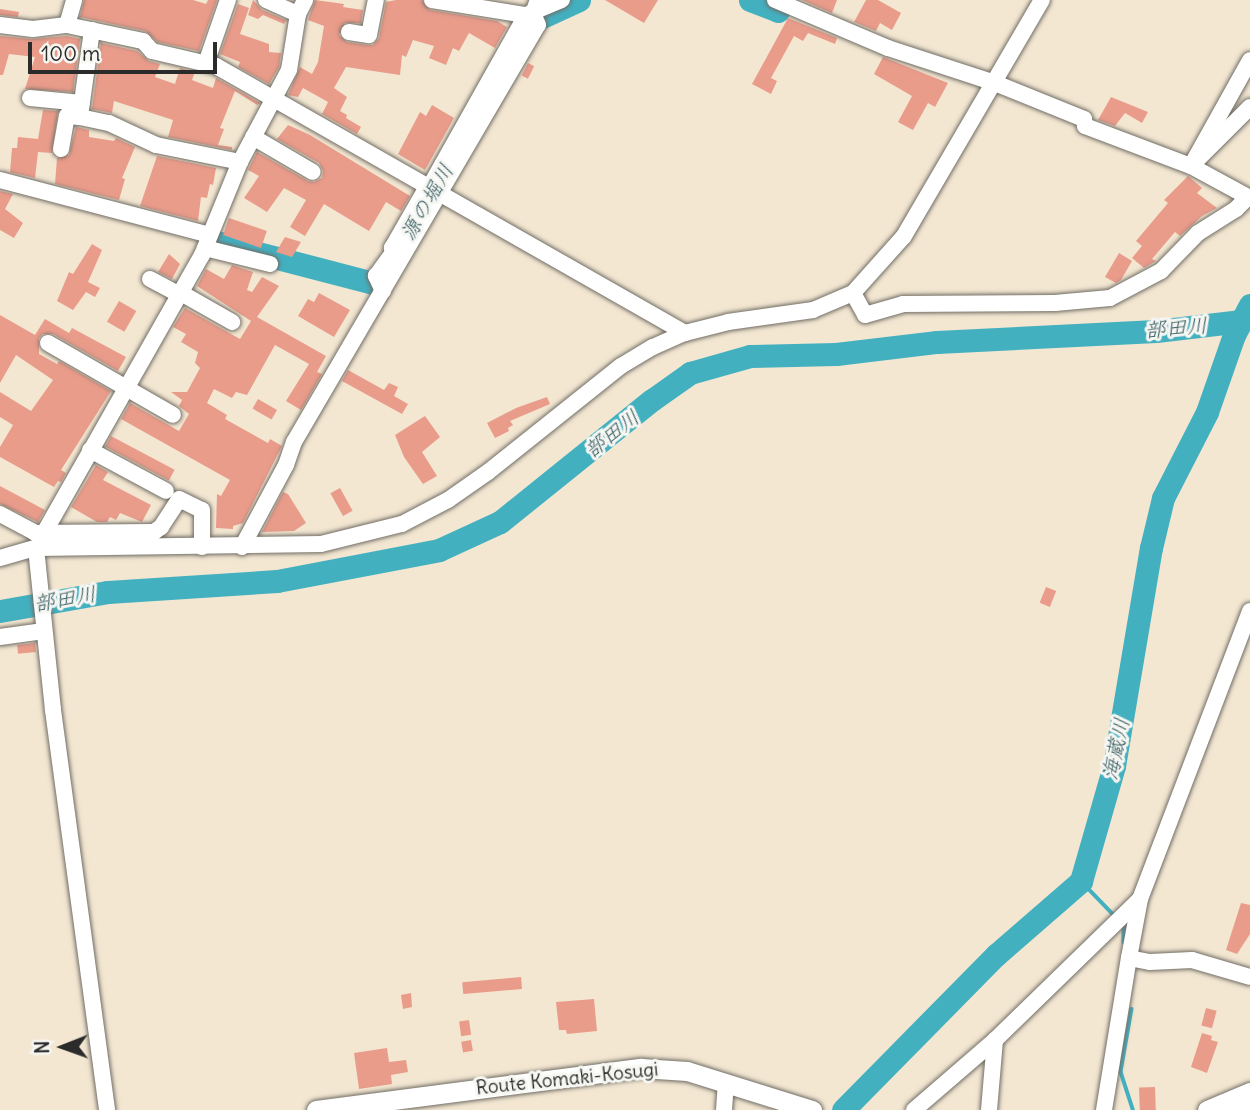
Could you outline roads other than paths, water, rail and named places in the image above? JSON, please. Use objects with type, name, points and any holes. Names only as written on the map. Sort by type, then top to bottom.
[{"type":"main road","name":"Route Komaki-Kosugi","points":[[317,1110],[430,1102],[641,1068],[670,1068],[812,1110]]},
{"type":"main road","points":[[1207,1110],[1250,1092]]},
{"type":"street","points":[[68,25],[74,0]]},
{"type":"street","points":[[206,63],[228,0]]},
{"type":"street","points":[[44,533],[208,242],[240,162],[289,70],[301,7],[266,0]]},
{"type":"street","points":[[349,32],[369,35],[376,0]]},
{"type":"street","points":[[432,0],[534,13],[562,0]]},
{"type":"street","points":[[0,558],[36,548],[321,544],[379,531],[418,517],[488,472],[621,366],[653,346],[685,333],[728,323],[813,310],[853,293],[904,236],[1042,0]]},
{"type":"street","points":[[781,3],[888,48],[995,83],[1084,120],[1085,126],[1191,166],[1249,198],[1236,209],[1206,225],[1161,271],[1110,298],[1055,303],[903,304],[865,315],[853,293]]},
{"type":"street","points":[[242,547],[286,465],[294,442],[379,283],[534,13]]},
{"type":"street","points":[[0,25],[33,29],[68,25],[143,41],[152,51],[206,63],[274,98],[685,333]]},
{"type":"street","points":[[81,110],[92,30]]},
{"type":"street","points":[[1191,166],[1250,60]]},
{"type":"street","points":[[30,98],[81,110],[176,151],[240,162]]},
{"type":"street","points":[[1191,166],[1250,107]]},
{"type":"street","points":[[61,149],[67,116],[81,110]]},
{"type":"street","points":[[253,136],[313,172]]},
{"type":"street","points":[[0,180],[208,242],[270,264]]},
{"type":"street","points":[[150,279],[232,322]]},
{"type":"street","points":[[48,343],[173,415]]},
{"type":"street","points":[[90,450],[166,491]]},
{"type":"street","points":[[0,514],[36,533],[154,532],[161,527],[179,499],[202,510],[202,547]]},
{"type":"street","points":[[36,548],[43,625],[107,1110]]},
{"type":"street","points":[[1104,1110],[1140,899],[1250,611]]},
{"type":"street","points":[[0,637],[43,625]]},
{"type":"street","points":[[914,1110],[995,1040],[1140,899]]},
{"type":"street","points":[[1129,958],[1150,962],[1192,960],[1250,977]]},
{"type":"street","points":[[989,1110],[995,1040]]},
{"type":"street","points":[[724,1110],[726,1083]]},
{"type":"street","points":[[1226,1102],[1250,1109]]},
{"type":"waterway","name":"源の堀川","points":[[521,37],[529,23],[579,0]]},
{"type":"waterway","name":"源の堀川","points":[[750,0],[778,11],[785,0]]},
{"type":"waterway","name":"源の堀川","points":[[216,242],[373,283],[383,279],[391,265]]},
{"type":"waterway","name":"海蔵川","points":[[843,1110],[996,955],[1081,881],[1114,766],[1151,548],[1163,498],[1207,412],[1234,335],[1250,305]]},
{"type":"waterway","name":"部田川","points":[[0,611],[108,592],[277,581],[439,550],[500,522],[652,400],[690,373],[750,356],[836,354],[937,342],[1156,331],[1241,321]]},
{"type":"waterway","points":[[1081,881],[1112,913]]},
{"type":"waterway","points":[[1124,928],[1124,942]]},
{"type":"waterway","points":[[1132,1009],[1121,1072],[1133,1110]]}]
